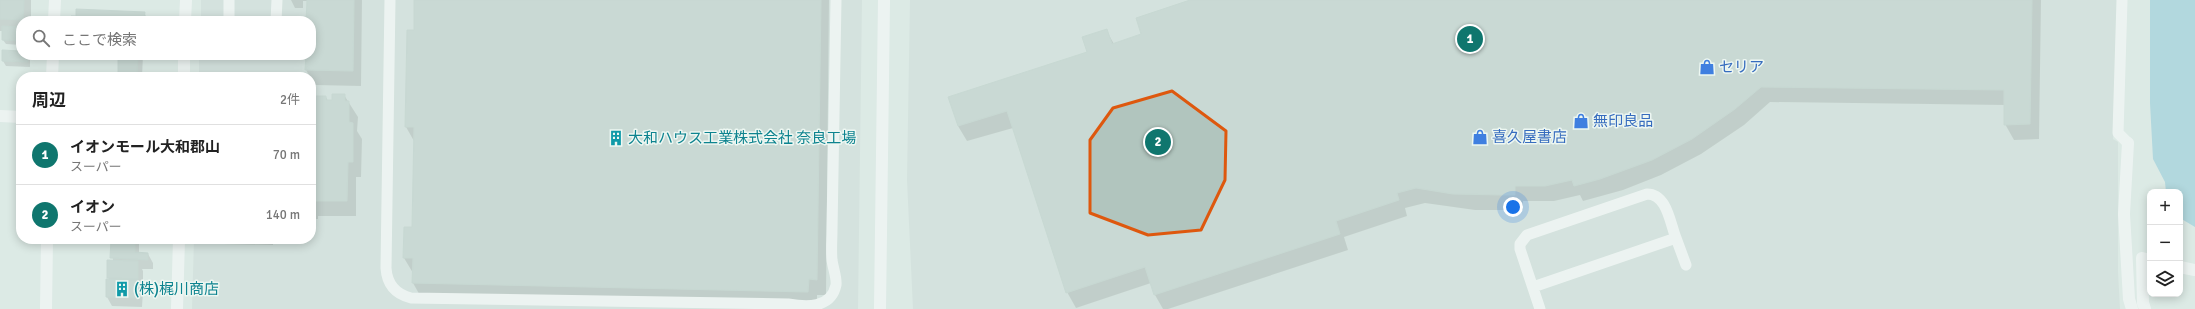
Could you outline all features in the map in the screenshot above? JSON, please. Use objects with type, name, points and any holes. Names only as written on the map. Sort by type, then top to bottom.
[{"type":"street","points":[[54,16],[55,0]]},
{"type":"street","points":[[185,16],[186,0]]},
{"type":"street","points":[[880,309],[884,0]]},
{"type":"street","points":[[52,72],[53,60]]},
{"type":"street","points":[[184,60],[184,72]]},
{"type":"street","points":[[0,116],[16,117]]},
{"type":"street","points":[[2128,143],[2124,214],[2129,300],[2132,309]]},
{"type":"street","points":[[46,309],[47,244]]},
{"type":"street","points":[[177,309],[179,244]]},
{"type":"street","points":[[2145,309],[2143,303],[2142,258],[2147,259]]},
{"type":"street","points":[[2183,268],[2195,270]]},
{"type":"lane","points":[[229,0],[229,16]]},
{"type":"lane","points":[[276,16],[277,0]]},
{"type":"lane","points":[[390,0],[386,268],[390,284],[399,294],[411,298],[780,304],[806,307],[824,302],[834,291],[836,284],[832,260],[832,230],[836,0]]},
{"type":"lane","points":[[2122,0],[2118,133],[2128,143]]},
{"type":"lane","points":[[1540,309],[1520,250],[1520,244],[1527,235],[1647,194],[1653,194],[1662,200],[1686,265]]},
{"type":"lane","points":[[1533,287],[1676,238]]},
{"type":"highlighted area","points":[[1172,91],[1226,131],[1225,180],[1201,230],[1148,235],[1090,213],[1090,140],[1113,108]]},
{"type":"shaded area","name":"大和ハウス工業株式会社 奈良工場","points":[[201,0],[862,0],[858,309],[192,309],[194,244],[316,244],[316,72],[199,72],[199,60],[316,60],[316,16],[201,16]]},
{"type":"shaded area","points":[[910,0],[2118,0],[2113,139],[2118,142],[2118,272],[2120,309],[913,309],[907,180]]},
{"type":"water","points":[[2150,0],[2195,0],[2195,227],[2183,220],[2183,189],[2166,189],[2165,182],[2153,159],[2150,103]]},
{"type":"building","points":[[0,0],[24,0],[23,16],[16,16],[16,20],[0,19]]},
{"type":"building","points":[[307,0],[354,0],[353,71],[305,70],[306,60],[316,60],[316,16],[306,16]]},
{"type":"building","name":"大和ハウス工業株式会社 奈良工場","points":[[414,0],[821,0],[817,280],[809,279],[808,292],[412,283],[413,258],[403,258],[404,227],[412,227],[414,127],[405,127],[407,30],[414,30]]},
{"type":"building","points":[[1190,0],[2032,0],[2030,124],[2004,125],[2004,90],[1761,87],[1735,109],[1692,139],[1652,160],[1600,179],[1574,186],[1572,180],[1545,186],[1515,186],[1515,195],[1453,194],[1416,188],[1397,193],[1399,200],[1336,221],[1340,234],[1154,295],[1145,267],[1066,293],[1007,111],[958,126],[948,97],[1087,52],[1082,37],[1107,29],[1112,44],[1141,34],[1136,18]]},
{"type":"building","points":[[76,9],[145,12],[145,16],[76,16]]},
{"type":"building","points":[[2,26],[16,27],[16,41],[2,40]]},
{"type":"building","points":[[2,50],[16,51],[16,60],[28,60],[28,62],[2,61]]},
{"type":"building","points":[[118,60],[138,60],[137,72],[118,72]]},
{"type":"building","points":[[332,94],[345,94],[345,101],[349,101],[349,122],[353,123],[353,162],[348,162],[347,201],[316,201],[316,96],[326,96],[326,100],[332,100]]},
{"type":"building","points":[[111,244],[135,244],[135,252],[148,253],[148,260],[110,258]]},
{"type":"building","points":[[107,260],[138,261],[138,279],[107,278]]},
{"type":"building","name":"(株)梶川商店","points":[[106,279],[138,280],[137,298],[106,297]]},
{"type":"place","name":"イオンモール大和郡山","points":[[1470,39]]},
{"type":"place","name":"セリア","points":[[1707,67]]},
{"type":"place","name":"無印良品","points":[[1581,121]]},
{"type":"place","name":"喜久屋書店","points":[[1480,137]]},
{"type":"place","name":"大和ハウス工業株式会社 奈良工場","points":[[616,138]]},
{"type":"place","name":"イオン","points":[[1158,142]]},
{"type":"place","name":"(株)梶川商店","points":[[122,289]]}]
